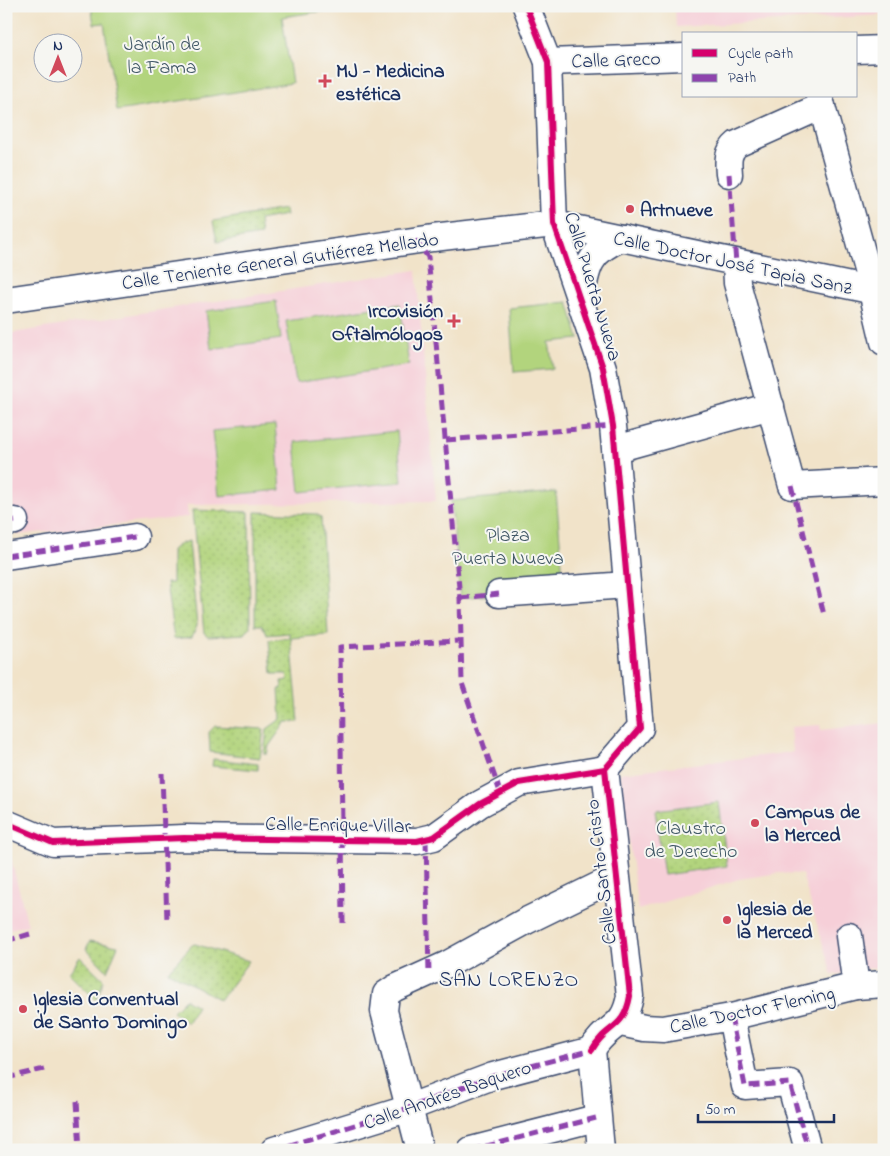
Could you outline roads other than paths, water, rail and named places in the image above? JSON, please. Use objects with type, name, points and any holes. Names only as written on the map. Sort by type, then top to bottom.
[{"type":"street","name":"Calle Puerta Nueva","points":[[526,6],[548,62],[554,224],[603,368],[616,449],[640,728]]},
{"type":"street","points":[[858,50],[884,48]]},
{"type":"street","name":"Calle Greco","points":[[548,62],[682,57]]},
{"type":"street","points":[[729,174],[729,154],[737,144],[821,101],[877,292],[884,342]]},
{"type":"street","name":"Calle Doctor José Tapia Sanz","points":[[554,224],[877,292]]},
{"type":"street","name":"Calle Teniente General Gutiérrez Mellado","points":[[6,300],[433,238],[554,224]]},
{"type":"street","name":"Calle Puerta Nueva","points":[[581,303],[584,279],[589,262],[598,250],[622,238]]},
{"type":"street","points":[[736,263],[737,283],[792,486],[884,481]]},
{"type":"street","points":[[616,449],[771,406]]},
{"type":"street","points":[[6,556],[135,537]]},
{"type":"street","points":[[499,594],[627,585]]},
{"type":"street","name":"Calle Santo Cristo","points":[[621,1022],[628,1005],[630,986],[605,769],[640,728]]},
{"type":"street","name":"Calle Enrique Villar","points":[[6,823],[53,843],[184,838],[417,842],[434,837],[484,801],[519,783],[605,769]]},
{"type":"street","points":[[420,1150],[384,1011],[384,999],[389,991],[429,974],[526,921],[616,877]]},
{"type":"street","points":[[849,936],[856,986]]},
{"type":"street","name":"Calle Doctor Fleming","points":[[621,1022],[644,1028],[663,1029],[731,1017],[856,986],[884,985]]},
{"type":"street","points":[[731,1017],[745,1086],[790,1083],[808,1150]]},
{"type":"street","points":[[600,1150],[592,1050],[601,1038],[621,1022]]},
{"type":"street","name":"Calle Andrés Baquero","points":[[274,1150],[408,1108],[493,1076],[592,1050]]},
{"type":"street","points":[[471,1150],[596,1118]]},
{"type":"place","name":"MJ - Medicina estética","points":[[325,81]]},
{"type":"place","name":"Artnueve","points":[[630,209]]},
{"type":"place","name":"Ircovisión Oftalmólogos","points":[[454,321]]},
{"type":"place","name":"Campus de la Merced","points":[[755,823]]},
{"type":"place","name":"Iglesia de la Merced","points":[[727,920]]},
{"type":"place","name":"Iglesia Conventual de Santo Domingo","points":[[23,1009]]},
{"type":"district","name":"SAN LORENZO","points":[[509,979]]},
{"type":"park label","name":"Jardín de la Fama","points":[[162,54]]},
{"type":"park label","name":"Plaza Puerta Nueva","points":[[508,546]]},
{"type":"park label","name":"Claustro de Derecho","points":[[691,838]]}]
